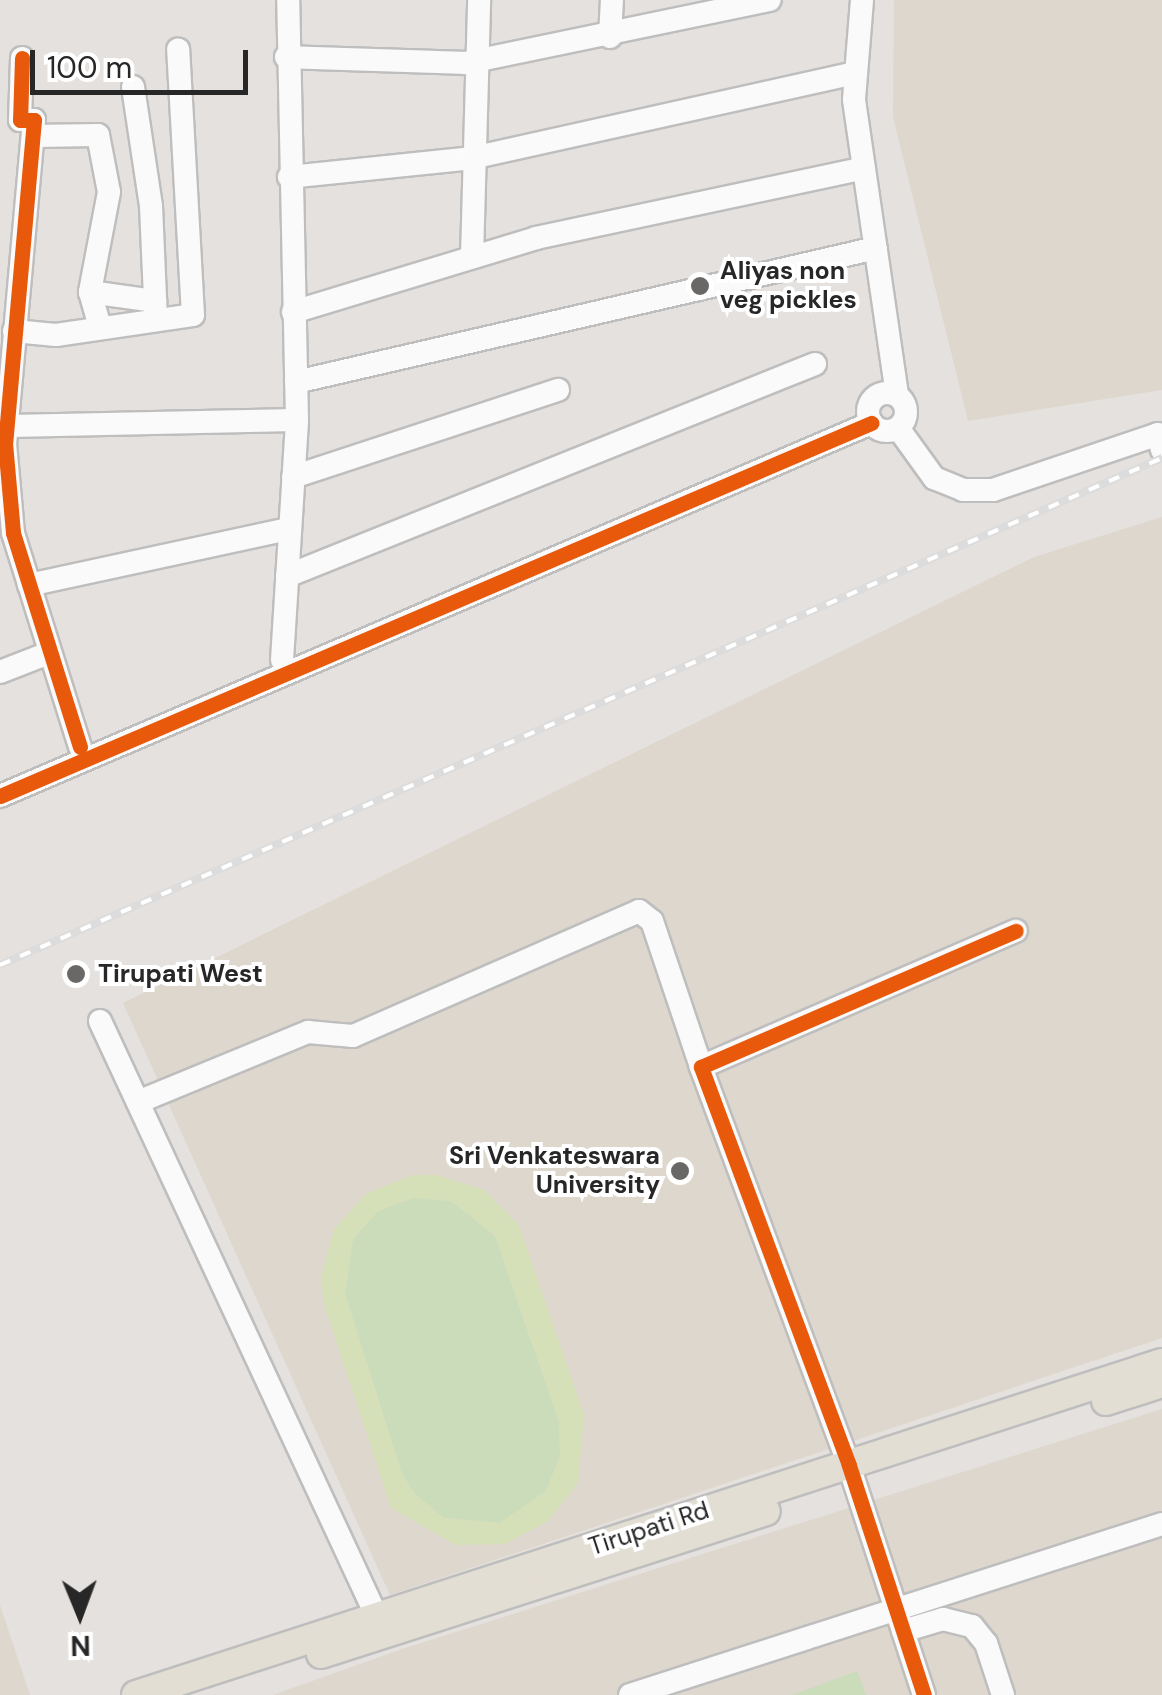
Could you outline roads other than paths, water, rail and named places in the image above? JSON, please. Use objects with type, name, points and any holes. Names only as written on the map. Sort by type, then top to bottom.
[{"type":"main road","name":"Tirupati Rd","points":[[136,1695],[195,1688],[852,1474],[1162,1363]]},
{"type":"main road","name":"Tirupati Rd","points":[[195,1688],[377,1616],[1162,1383]]},
{"type":"street","points":[[282,660],[297,420],[288,177],[288,0]]},
{"type":"street","points":[[472,257],[473,61],[478,0]]},
{"type":"street","points":[[610,37],[612,0]]},
{"type":"street","points":[[286,57],[473,61],[610,37],[770,0]]},
{"type":"street","points":[[862,0],[856,73],[864,168],[898,396],[906,415],[898,428],[884,431],[869,416]]},
{"type":"street","points":[[90,292],[156,310],[193,315],[178,49]]},
{"type":"street","points":[[22,58],[20,120],[34,120],[14,331],[4,378],[6,534],[29,586],[80,747]]},
{"type":"street","points":[[288,177],[472,158],[856,73]]},
{"type":"street","points":[[133,87],[151,206],[156,310]]},
{"type":"street","points":[[33,136],[98,135],[109,198],[90,292],[100,327]]},
{"type":"street","points":[[293,312],[435,274],[472,257],[864,168]]},
{"type":"street","points":[[296,382],[876,248]]},
{"type":"street","points":[[14,331],[56,335],[156,310]]},
{"type":"street","points":[[286,576],[815,364]]},
{"type":"street","points":[[293,477],[558,390]]},
{"type":"street","points":[[0,796],[869,416],[875,396],[898,396]]},
{"type":"street","points":[[0,781],[869,416]]},
{"type":"street","points":[[6,426],[297,420]]},
{"type":"street","points":[[898,428],[934,478],[963,490],[993,490],[1158,434],[1162,450]]},
{"type":"street","points":[[29,586],[289,529]]},
{"type":"street","points":[[0,672],[49,653]]},
{"type":"street","points":[[138,1102],[308,1032],[353,1036],[639,911],[652,921],[701,1067],[852,1474],[924,1695]]},
{"type":"street","points":[[701,1067],[1016,930]]},
{"type":"street","points":[[100,1021],[377,1616]]},
{"type":"street","points":[[630,1695],[704,1685],[899,1621],[1162,1524]]},
{"type":"street","points":[[899,1621],[943,1619],[972,1626],[986,1643],[1004,1695]]},
{"type":"railway","points":[[0,965],[1162,458]]},
{"type":"place","name":"Aliyas non veg pickles","points":[[700,286]]},
{"type":"place","name":"Tirupati West","points":[[76,974]]},
{"type":"place","name":"Sri Venkateswara University","points":[[680,1171]]}]
